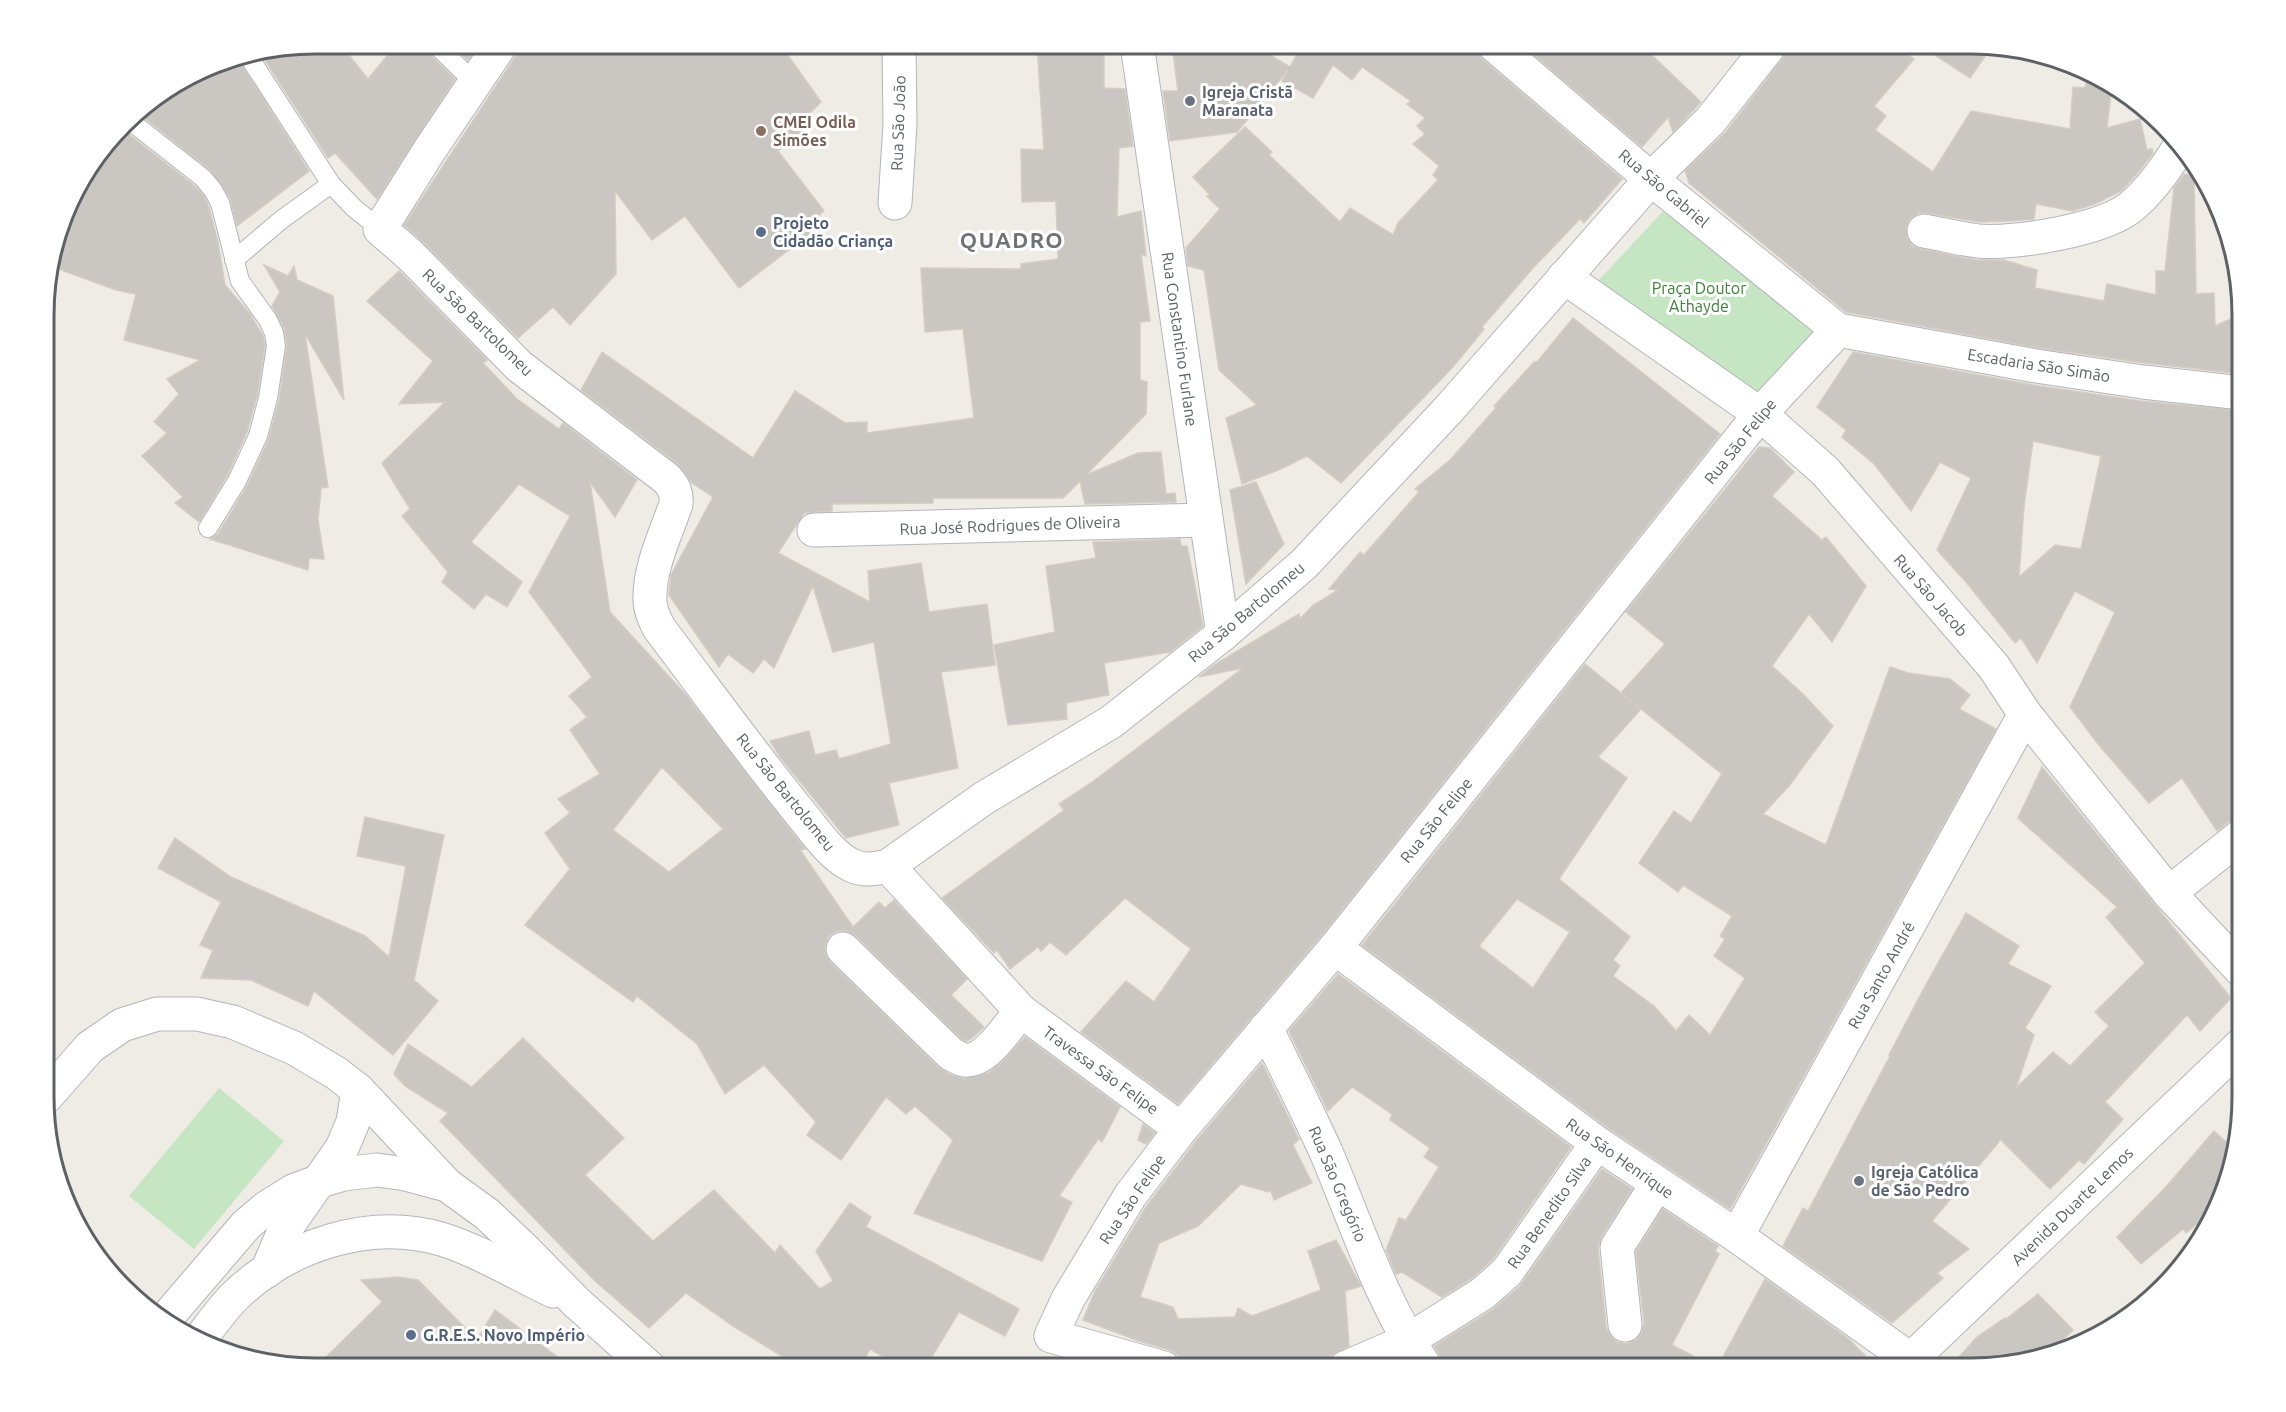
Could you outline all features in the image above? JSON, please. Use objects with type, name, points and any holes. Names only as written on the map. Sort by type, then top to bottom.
[{"type":"street","points":[[380,229],[494,54]]},
{"type":"street","name":"Rua São João","points":[[895,203],[900,124],[899,54]]},
{"type":"street","name":"Rua Constantino Furlane","points":[[1138,54],[1223,633]]},
{"type":"street","name":"Rua São Gabriel","points":[[1505,54],[1651,179],[1838,330]]},
{"type":"street","points":[[1651,179],[1710,121],[1763,54]]},
{"type":"street","points":[[1924,231],[1980,241],[2034,238],[2098,225],[2131,207],[2157,180],[2175,153]]},
{"type":"street","name":"Rua São Bartolomeu","points":[[380,229],[410,255],[519,366],[667,478],[673,485],[677,494],[675,504],[653,573],[650,596],[652,613],[659,628],[778,786],[840,857],[852,866],[869,870],[888,866],[984,798],[1112,722],[1223,633],[1304,564],[1449,409],[1651,179]]},
{"type":"street","name":"Rua São Jacob","points":[[1564,277],[1760,414],[1825,471],[1994,667],[2025,714],[2169,893],[2232,960]]},
{"type":"street","name":"Escadaria São Simão","points":[[1838,330],[2036,366],[2143,382],[2232,392]]},
{"type":"street","name":"Rua São Felipe","points":[[1129,1358],[1051,1336],[1068,1299],[1131,1196],[1181,1129],[1335,948],[1760,414],[1838,330]]},
{"type":"street","name":"Rua José Rodrigues de Oliveira","points":[[814,530],[1206,520]]},
{"type":"street","name":"Rua Santo André","points":[[1737,1236],[2025,714]]},
{"type":"street","points":[[2169,893],[2232,843]]},
{"type":"street","name":"Travessa São Felipe","points":[[888,866],[1021,1011],[1181,1129]]},
{"type":"street","name":"Rua São Henrique","points":[[1335,948],[1597,1143],[1737,1236],[1898,1358]]},
{"type":"street","points":[[843,949],[951,1054],[963,1060],[975,1059],[988,1051],[1021,1011]]},
{"type":"street","points":[[54,1087],[90,1047],[122,1025],[157,1014],[197,1014],[233,1022],[294,1048],[336,1073],[358,1090],[447,1185],[487,1214],[576,1302],[639,1358]]},
{"type":"street","name":"Rua São Gregório","points":[[1266,1028],[1325,1152],[1360,1238],[1407,1341],[1419,1358]]},
{"type":"street","name":"Avenida Duarte Lemos","points":[[1912,1358],[2232,1054]]},
{"type":"street","points":[[267,1271],[284,1231],[342,1148],[353,1122],[358,1090]]},
{"type":"street","name":"Rua Benedito Silva","points":[[1368,1358],[1407,1341],[1482,1294],[1507,1272],[1597,1143]]},
{"type":"street","points":[[170,1314],[246,1225],[266,1208],[293,1191],[344,1174],[377,1170],[406,1174],[447,1185]]},
{"type":"street","points":[[1625,1325],[1617,1247],[1657,1184]]},
{"type":"street","points":[[205,1333],[234,1297],[267,1271],[316,1245],[368,1232],[405,1232],[441,1239],[482,1256],[576,1302]]},
{"type":"lane","points":[[446,54],[475,82]]},
{"type":"lane","points":[[252,62],[331,184],[354,208],[380,229]]},
{"type":"lane","points":[[136,125],[202,178],[213,190],[220,203],[240,281],[268,320],[274,333],[276,346],[268,398],[258,436],[237,481],[208,528]]},
{"type":"lane","points":[[234,260],[281,220],[331,184]]},
{"type":"green space","name":"Praça Doutor Athayde","points":[[1667,207],[1826,332],[1755,405],[1597,282]]},
{"type":"green space","points":[[219,1088],[284,1141],[194,1249],[129,1196]]},
{"type":"building","points":[[348,54],[368,79],[389,54],[429,54],[455,79],[377,199],[335,153],[328,158],[264,59],[281,56]]},
{"type":"building","points":[[462,54],[472,54],[468,60]]},
{"type":"building","points":[[517,54],[787,54],[821,102],[805,118],[812,127],[778,151],[824,211],[815,219],[820,226],[739,288],[685,216],[652,240],[615,191],[616,274],[570,325],[553,307],[518,338],[404,225]]},
{"type":"building","points":[[1038,54],[1104,54],[1104,88],[1125,89],[1133,146],[1119,148],[1117,217],[1141,211],[1146,256],[1141,254],[1150,321],[1140,322],[1140,380],[1147,382],[1146,414],[1086,475],[1138,453],[1161,452],[1166,494],[1175,493],[1176,502],[1085,504],[1080,481],[1063,498],[933,498],[933,503],[832,504],[832,511],[804,513],[778,553],[870,602],[868,571],[921,563],[929,612],[987,604],[995,665],[941,672],[958,768],[889,783],[899,825],[846,838],[780,757],[770,741],[809,731],[815,755],[836,750],[839,759],[891,744],[874,642],[833,652],[813,586],[774,668],[764,659],[753,673],[728,654],[719,667],[669,595],[671,575],[713,497],[692,483],[678,464],[581,390],[602,352],[753,458],[795,391],[845,423],[867,422],[867,433],[974,418],[963,329],[925,332],[921,268],[1021,269],[1021,264],[1058,259],[1056,201],[1022,202],[1021,149],[1044,150]]},
{"type":"building","points":[[1173,54],[1269,54],[1290,67],[1297,54],[1478,54],[1622,179],[1584,223],[1580,219],[1533,268],[1482,327],[1484,329],[1453,367],[1341,483],[1307,456],[1242,484],[1226,418],[1257,405],[1219,370],[1204,270],[1188,266],[1186,248],[1220,209],[1193,177],[1245,127],[1272,152],[1269,155],[1340,222],[1350,208],[1393,235],[1398,223],[1438,180],[1433,175],[1439,166],[1413,144],[1425,134],[1417,126],[1425,118],[1407,104],[1411,101],[1362,67],[1352,80],[1333,65],[1313,98],[1282,81],[1288,70],[1237,132],[1170,141],[1163,91],[1178,91]]},
{"type":"building","points":[[1533,54],[1651,54],[1701,102],[1673,132],[1668,117],[1642,147]]},
{"type":"building","points":[[1786,54],[1908,54],[1914,59],[1874,106],[1886,116],[1875,130],[1933,172],[1971,111],[2070,129],[2073,87],[2085,88],[2087,81],[2111,95],[2107,128],[2140,119],[2147,150],[2152,149],[2153,153],[2121,191],[2095,204],[2073,211],[2036,204],[2034,219],[1979,222],[1918,213],[1910,219],[1906,227],[1907,238],[1912,246],[1921,249],[1976,260],[2004,260],[2037,270],[2035,288],[2104,301],[2107,284],[2156,295],[2156,271],[2165,271],[2174,188],[2184,174],[2191,175],[2194,179],[2196,294],[2214,293],[2215,326],[2232,318],[2232,373],[2039,348],[1846,312],[1689,183],[1685,171],[1725,133]]},
{"type":"building","points":[[1933,54],[1986,55],[1970,78]]},
{"type":"building","points":[[242,65],[309,171],[237,226],[230,198],[211,171],[144,118],[184,89]]},
{"type":"building","points":[[127,133],[195,186],[204,196],[218,242],[225,285],[250,314],[263,336],[265,346],[257,396],[247,432],[227,476],[199,522],[175,503],[183,497],[142,456],[167,433],[154,422],[179,394],[167,379],[200,360],[124,340],[136,294],[116,290],[58,269],[80,202],[98,170]]},
{"type":"building","points":[[264,265],[288,276],[294,266],[297,280],[333,296],[344,400],[305,334],[328,487],[321,488],[318,520],[324,559],[309,558],[308,570],[210,539],[218,534],[247,486],[268,441],[279,400],[287,344],[284,328],[272,306],[280,292]]},
{"type":"building","points":[[399,271],[487,360],[483,363],[517,399],[559,429],[563,423],[637,480],[615,517],[590,482],[610,612],[685,694],[805,849],[800,850],[853,927],[879,902],[885,908],[894,900],[967,979],[951,995],[984,1027],[971,1039],[967,1041],[962,1039],[856,936],[848,931],[838,931],[829,936],[825,945],[825,954],[830,962],[938,1067],[949,1074],[965,1079],[988,1073],[1001,1063],[1025,1037],[1120,1107],[1102,1142],[1098,1139],[1059,1196],[1072,1202],[1042,1261],[914,1213],[953,1140],[915,1106],[906,1114],[886,1097],[841,1160],[807,1135],[816,1122],[764,1065],[725,1094],[697,1044],[637,996],[633,1002],[525,925],[570,869],[545,833],[570,813],[558,799],[600,774],[570,730],[587,717],[569,696],[592,677],[529,592],[570,516],[519,484],[471,542],[522,582],[507,607],[486,594],[474,609],[442,582],[448,572],[402,516],[410,509],[382,463],[445,402],[399,404],[433,361],[367,301]],"holes":[[[662,767],[723,829],[669,872],[613,830]]]},
{"type":"building","points":[[1573,318],[1720,434],[1321,936],[1178,1104],[1081,1032],[1126,981],[1154,1002],[1191,949],[1125,898],[1066,955],[1050,942],[1041,951],[1038,947],[1010,969],[997,950],[994,953],[942,898],[1064,810],[1059,804],[1091,783],[1243,668],[1199,677],[1214,665],[1299,614],[1300,619],[1312,606],[1338,590],[1329,589],[1360,552],[1364,555],[1419,492],[1415,489],[1450,460],[1496,408],[1494,406],[1534,362],[1537,362]]},
{"type":"building","points":[[1853,352],[2033,385],[2141,401],[2232,410],[2232,820],[2217,831],[2182,778],[2149,803],[2098,744],[2070,707],[2115,612],[2075,591],[2037,663],[2021,638],[2015,643],[1937,550],[1971,478],[1940,462],[1911,511],[1874,464],[1842,437],[1846,430],[1817,407]],"holes":[[[2033,441],[2101,456],[2081,549],[2055,545],[2019,577],[2024,506]]]},
{"type":"building","points":[[1759,447],[1770,448],[1794,472],[1772,496],[1822,540],[1826,537],[1866,586],[1832,642],[1809,614],[1772,666],[1833,726],[1789,786],[1763,814],[1826,845],[1890,667],[1908,673],[1950,679],[1970,695],[1959,709],[1996,729],[1730,1209],[1608,1128],[1362,945],[1585,664],[1621,693],[1665,644],[1626,612]],"holes":[[[1641,709],[1722,774],[1691,823],[1674,811],[1639,863],[1678,892],[1683,885],[1732,916],[1720,936],[1725,939],[1714,956],[1745,978],[1710,1035],[1689,1015],[1676,1031],[1654,1006],[1613,976],[1620,966],[1613,960],[1630,937],[1559,879],[1627,778],[1598,757]],[[1517,899],[1570,932],[1533,988],[1479,946]]]},
{"type":"building","points":[[1256,482],[1284,544],[1246,584],[1230,490]]},
{"type":"building","points":[[1180,539],[1181,546],[1187,546],[1203,626],[1170,652],[1104,663],[1109,695],[1066,703],[1067,719],[1008,725],[994,645],[1055,632],[1046,566],[1096,558],[1093,542]]},
{"type":"building","points":[[2042,767],[2231,998],[2200,1031],[2187,1015],[2105,1102],[2123,1119],[2084,1164],[2079,1160],[2050,1189],[2000,1139],[1932,1221],[1969,1249],[1937,1273],[1943,1278],[1892,1323],[1783,1246],[1803,1208],[1808,1211],[1923,990],[1966,913],[2019,946],[2008,964],[2051,986],[2025,1028],[2034,1035],[2016,1088],[2053,1052],[2070,1066],[2109,1026],[2095,1012],[2145,963],[2106,917],[2117,907],[2018,818]]},
{"type":"building","points":[[365,817],[444,835],[414,980],[438,1001],[393,1055],[314,991],[308,1006],[251,980],[201,978],[213,950],[200,945],[221,902],[158,868],[175,838],[231,877],[365,936],[389,957],[406,866],[357,856]]},
{"type":"building","points":[[1338,974],[1571,1147],[1493,1259],[1471,1279],[1442,1297],[1402,1272],[1396,1274],[1386,1250],[1399,1218],[1406,1220],[1439,1167],[1424,1157],[1430,1148],[1390,1120],[1392,1114],[1352,1087],[1328,1111],[1289,1031]]},
{"type":"building","points":[[523,1038],[624,1138],[585,1175],[653,1241],[714,1190],[775,1253],[780,1245],[820,1289],[833,1281],[816,1251],[850,1203],[871,1217],[866,1227],[1019,1309],[1005,1336],[959,1312],[931,1358],[885,1358],[870,1349],[865,1358],[785,1358],[686,1293],[649,1328],[594,1280],[440,1121],[448,1113],[405,1086],[394,1074],[408,1044],[472,1087]]},
{"type":"building","points":[[1262,1063],[1299,1139],[1293,1145],[1312,1183],[1274,1200],[1271,1191],[1241,1184],[1198,1226],[1159,1243],[1140,1297],[1173,1307],[1178,1319],[1235,1317],[1238,1308],[1252,1316],[1321,1290],[1308,1251],[1336,1240],[1361,1286],[1345,1291],[1349,1346],[1330,1358],[1179,1358],[1170,1350],[1083,1320],[1095,1291],[1146,1207],[1196,1141]]},
{"type":"building","points":[[1143,1124],[1155,1133],[1146,1144],[1138,1140]]},
{"type":"building","points":[[2214,1131],[2228,1143],[2218,1181],[2201,1220],[2186,1233],[2183,1229],[2141,1264],[2117,1237],[2165,1188]]},
{"type":"building","points":[[1602,1169],[1632,1189],[1601,1237],[1598,1248],[1606,1327],[1617,1342],[1626,1344],[1636,1340],[1642,1332],[1644,1323],[1636,1252],[1663,1209],[1718,1246],[1715,1251],[1719,1254],[1672,1345],[1697,1358],[1441,1358],[1434,1346],[1492,1310],[1520,1286]]},
{"type":"building","name":"G.R.E.S. Novo Império","points":[[397,1277],[418,1280],[477,1340],[495,1310],[559,1358],[325,1358],[382,1302],[361,1280]]},
{"type":"building","points":[[1765,1279],[1849,1339],[1867,1358],[1722,1358]]},
{"type":"building","points":[[2038,1294],[2073,1330],[2060,1342],[2039,1349],[2005,1356],[1958,1358],[1977,1337],[2006,1319]]},
{"type":"place","name":"Igreja Cristã Maranata","points":[[1190,101]]},
{"type":"place","name":"CMEI Odila Simões","points":[[761,131]]},
{"type":"place","name":"Projeto Cidadão Criança","points":[[761,232]]},
{"type":"place","name":"Igreja Católica de São Pedro","points":[[1859,1181]]},
{"type":"place","name":"G.R.E.S. Novo Império","points":[[411,1335]]},
{"type":"district","name":"QUADRO","points":[[1012,240]]}]
